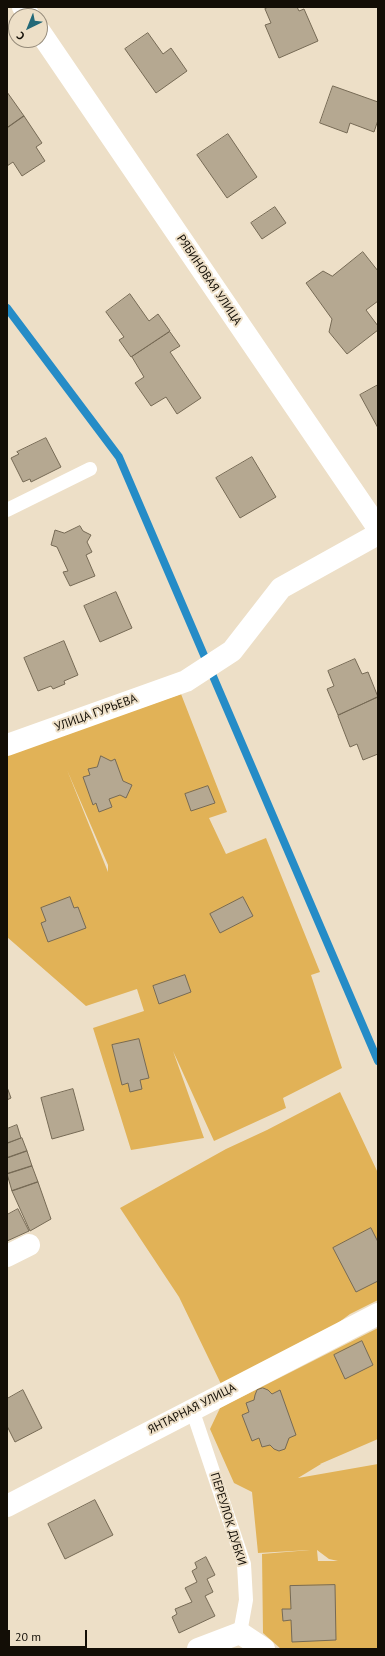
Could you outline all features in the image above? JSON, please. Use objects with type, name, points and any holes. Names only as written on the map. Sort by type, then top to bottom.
[{"type":"street","name":"РЯБИНОВАЯ УЛИЦА","points":[[48,44],[378,528]]},
{"type":"street","name":"УЛИЦА ГУРЬЕВА","points":[[7,745],[186,681],[232,650],[281,588],[378,534]]},
{"type":"street","points":[[7,1256],[29,1245]]},
{"type":"street","name":"ЯНТАРНАЯ УЛИЦА","points":[[7,1506],[378,1314]]},
{"type":"street","points":[[198,1649],[240,1632],[264,1649]]},
{"type":"lane","points":[[7,510],[90,469]]},
{"type":"lane","name":"ПЕРЕУЛОК ДУБКИ","points":[[192,1409],[244,1564],[246,1600],[240,1632]]},
{"type":"shaded area","points":[[181,694],[227,812],[209,818],[226,854],[266,838],[320,972],[311,975],[342,1068],[283,1098],[286,1108],[214,1141],[173,1051],[204,1138],[131,1150],[93,1028],[144,1011],[137,989],[86,1006],[7,937],[7,756]],"holes":[[[67,770],[108,865],[108,872]]]},
{"type":"shaded area","points":[[340,1092],[378,1173],[378,1300],[350,1314],[299,1352],[222,1386],[179,1297],[120,1208],[226,1149],[267,1130]]},
{"type":"shaded area","points":[[378,1328],[378,1439],[320,1464],[298,1478],[378,1464],[378,1649],[281,1649],[263,1633],[262,1554],[310,1550],[258,1553],[252,1492],[234,1483],[210,1429],[220,1408]],"holes":[[[317,1550],[329,1559],[338,1561],[318,1561]]]},
{"type":"building","points":[[269,7],[297,7],[299,11],[304,9],[318,41],[279,58],[265,25],[271,23],[265,9]]},
{"type":"building","points":[[148,33],[163,54],[171,48],[187,71],[156,93],[125,49]]},
{"type":"building","points":[[333,86],[378,102],[378,120],[374,132],[350,123],[347,133],[320,123]]},
{"type":"building","points":[[7,92],[24,116],[7,128]]},
{"type":"building","points":[[24,116],[42,143],[36,147],[45,161],[22,176],[13,162],[7,166],[7,128]]},
{"type":"building","points":[[228,134],[257,177],[227,198],[197,155]]},
{"type":"building","points":[[275,207],[286,223],[262,239],[251,223]]},
{"type":"building","points":[[363,252],[378,271],[378,301],[366,310],[378,326],[378,330],[347,354],[329,332],[332,319],[306,283],[323,271],[332,276]]},
{"type":"building","points":[[130,294],[149,321],[158,314],[170,331],[131,357],[119,340],[124,337],[106,312]]},
{"type":"building","points":[[170,332],[180,346],[170,352],[201,398],[177,414],[166,397],[151,406],[135,383],[144,377],[132,357]]},
{"type":"building","points":[[378,385],[378,428],[360,395]]},
{"type":"building","points":[[46,438],[61,467],[31,482],[30,479],[23,482],[11,458],[19,454],[17,452]]},
{"type":"building","points":[[252,457],[276,497],[240,518],[216,478]]},
{"type":"building","points":[[80,526],[83,531],[91,535],[87,542],[92,552],[86,555],[95,576],[70,586],[63,572],[68,571],[57,547],[51,545],[55,530],[64,533]]},
{"type":"building","points":[[116,592],[132,628],[100,642],[84,606]]},
{"type":"building","points":[[64,641],[78,675],[64,681],[65,684],[53,689],[51,686],[38,691],[24,658]]},
{"type":"building","points":[[355,659],[362,674],[368,672],[378,697],[338,715],[327,689],[334,686],[328,671]]},
{"type":"building","points":[[378,697],[378,754],[363,760],[357,744],[350,747],[338,716]]},
{"type":"building","points":[[101,756],[111,761],[115,759],[123,781],[132,785],[126,798],[120,795],[109,799],[112,807],[99,812],[96,803],[93,805],[83,777],[90,775],[88,769],[97,767]]},
{"type":"building","points":[[208,786],[215,803],[191,811],[185,794]]},
{"type":"building","points":[[70,897],[74,908],[78,907],[86,928],[48,942],[41,923],[46,921],[41,908]]},
{"type":"building","points":[[243,897],[253,916],[220,933],[210,914]]},
{"type":"building","points":[[185,975],[191,992],[159,1004],[153,986]]},
{"type":"building","points":[[139,1039],[149,1078],[140,1080],[142,1089],[130,1092],[128,1083],[122,1085],[112,1045]]},
{"type":"building","points":[[7,1087],[11,1098],[7,1100]]},
{"type":"building","points":[[73,1089],[84,1130],[52,1139],[41,1098]]},
{"type":"building","points":[[17,1125],[21,1138],[7,1143],[7,1129]]},
{"type":"building","points":[[22,1138],[27,1151],[7,1158],[7,1144]]},
{"type":"building","points":[[27,1151],[32,1166],[7,1174],[7,1158]]},
{"type":"building","points":[[32,1166],[38,1182],[12,1191],[7,1174]]},
{"type":"building","points":[[38,1182],[51,1219],[30,1231],[12,1191]]},
{"type":"building","points":[[18,1209],[29,1231],[7,1241],[7,1215]]},
{"type":"building","points":[[371,1228],[378,1242],[378,1281],[356,1292],[333,1248]]},
{"type":"building","points":[[362,1341],[373,1365],[345,1379],[334,1355]]},
{"type":"building","points":[[263,1388],[272,1394],[280,1390],[296,1435],[289,1438],[285,1449],[279,1451],[270,1445],[262,1447],[259,1438],[252,1441],[242,1415],[249,1412],[246,1403],[254,1400],[257,1390]]},
{"type":"building","points":[[23,1390],[42,1428],[15,1442],[7,1426],[7,1399]]},
{"type":"building","points":[[95,1500],[113,1535],[65,1559],[48,1524]]},
{"type":"building","points":[[206,1557],[215,1575],[207,1579],[213,1592],[205,1596],[215,1616],[179,1633],[172,1617],[177,1614],[175,1609],[192,1602],[185,1588],[197,1582],[192,1571],[197,1568],[195,1563]]},
{"type":"building","points":[[335,1585],[336,1640],[292,1642],[291,1620],[283,1621],[282,1609],[291,1609],[290,1586]]},
{"type":"waterway","points":[[7,308],[119,457],[378,1061]]}]
